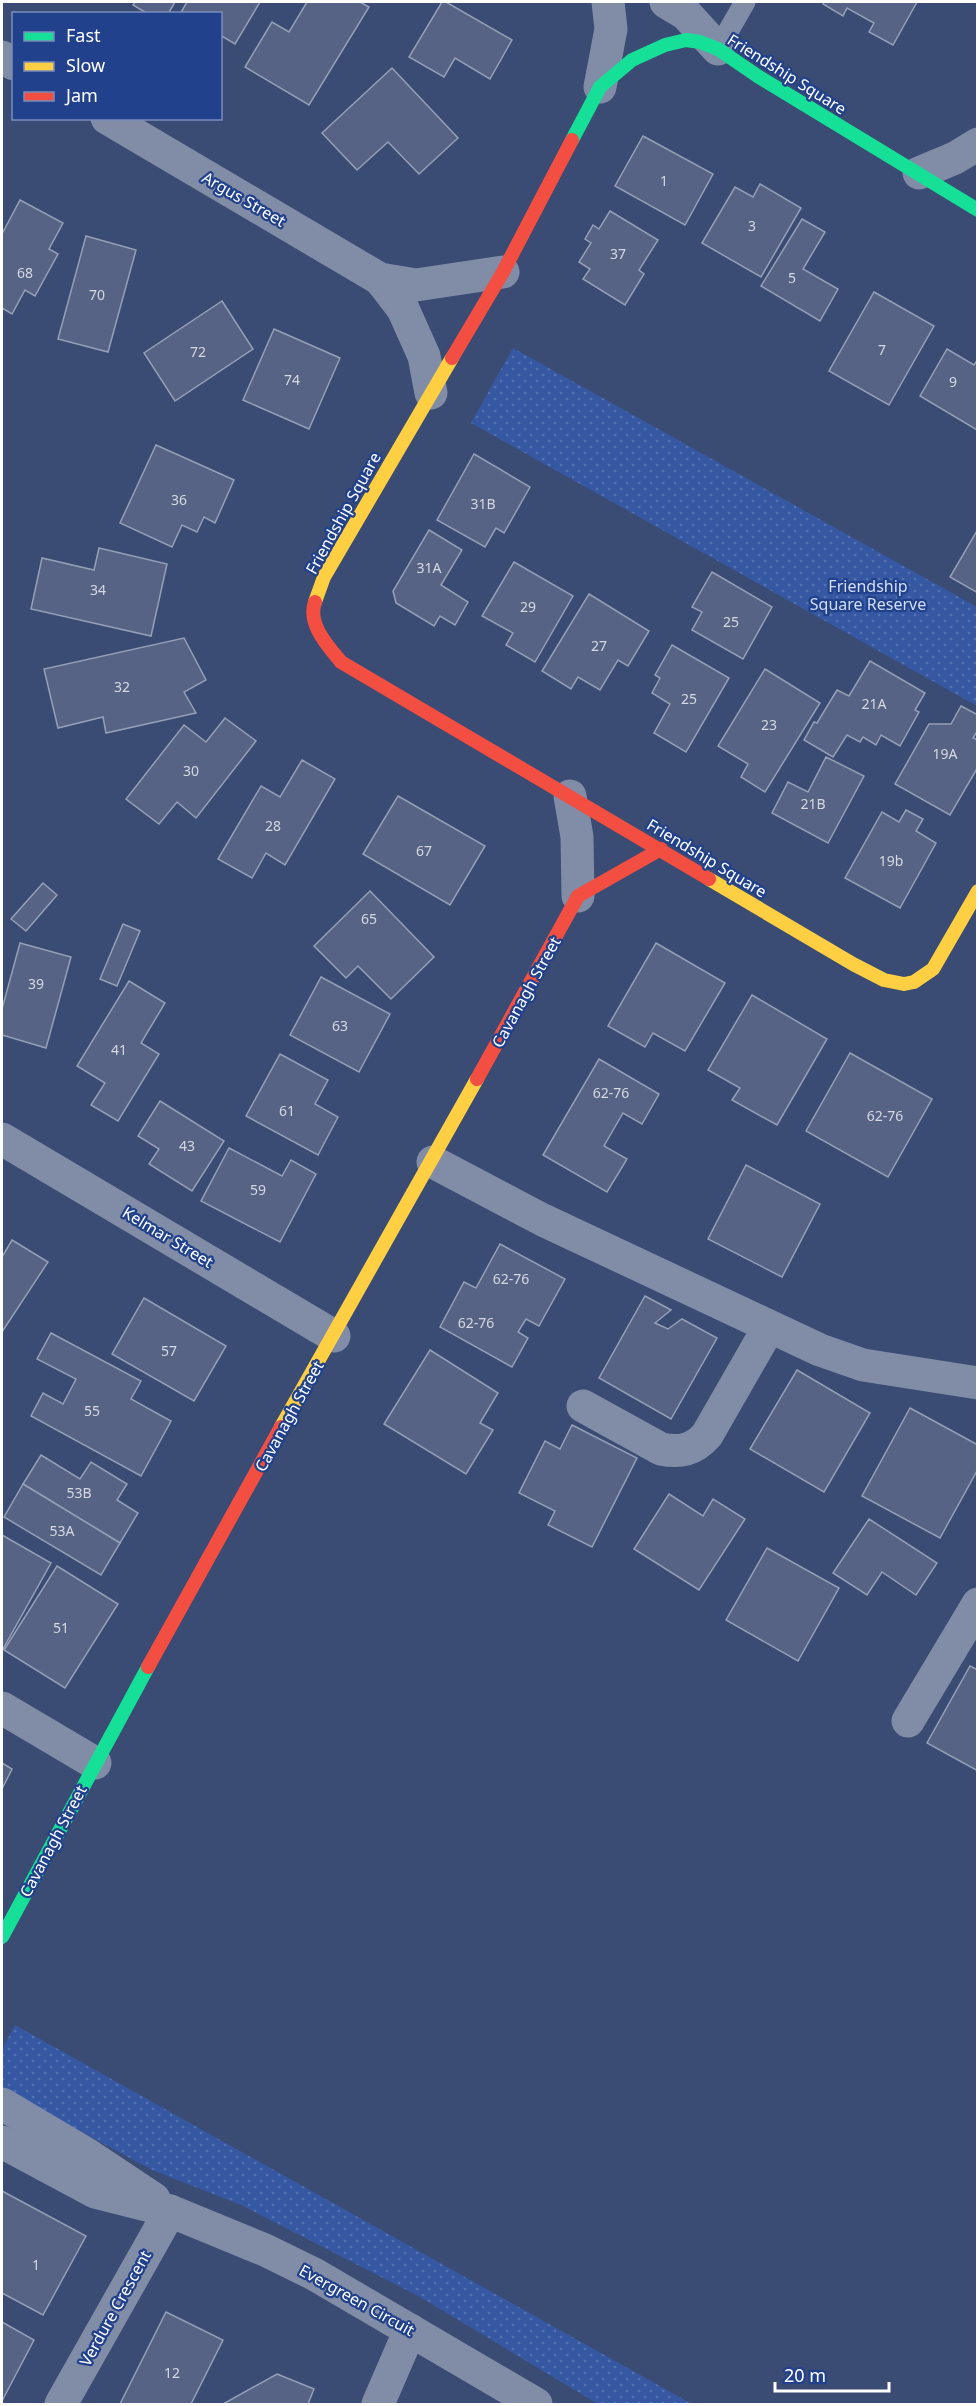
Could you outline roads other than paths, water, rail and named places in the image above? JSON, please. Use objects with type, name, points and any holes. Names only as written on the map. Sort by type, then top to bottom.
[{"type":"street","points":[[600,87],[611,29],[608,2]]},
{"type":"street","points":[[666,2],[686,14],[718,49]]},
{"type":"street","name":"Friendship Square","points":[[978,210],[759,77],[718,49],[700,42],[686,40],[665,45],[632,60],[600,87],[503,272],[324,577],[313,607],[319,635],[341,662],[886,981],[901,985],[924,979],[933,969],[978,891]]},
{"type":"street","name":"Argus Street","points":[[110,120],[380,279],[416,285],[503,272]]},
{"type":"street","points":[[919,173],[955,158],[978,144]]},
{"type":"street","name":"Argus Street","points":[[380,279],[403,309],[424,356],[430,393]]},
{"type":"street","name":"Cavanagh Street","points":[[570,796],[577,837],[578,896]]},
{"type":"street","name":"Cavanagh Street","points":[[2,1937],[95,1763],[433,1162],[578,896],[661,849]]},
{"type":"street","name":"Kelmar Street","points":[[2,1139],[334,1336]]},
{"type":"street","points":[[433,1162],[553,1225],[820,1350],[863,1365],[978,1383]]},
{"type":"street","points":[[583,1406],[661,1449],[675,1452],[688,1449],[699,1444],[707,1435],[769,1327]]},
{"type":"street","points":[[908,1722],[978,1604]]},
{"type":"street","points":[[2,1708],[95,1763]]},
{"type":"street","name":"Evergreen Circuit","points":[[2,2104],[88,2155],[170,2211]]},
{"type":"street","name":"Evergreen Circuit","points":[[2,2142],[95,2192],[170,2211],[314,2274],[536,2404]]},
{"type":"street","name":"Verdure Crescent","points":[[61,2404],[170,2211]]},
{"type":"street","points":[[378,2404],[410,2330]]},
{"type":"lane","points":[[718,49],[745,2]]},
{"type":"park label","name":"Friendship Square Reserve","points":[[868,595]]}]
